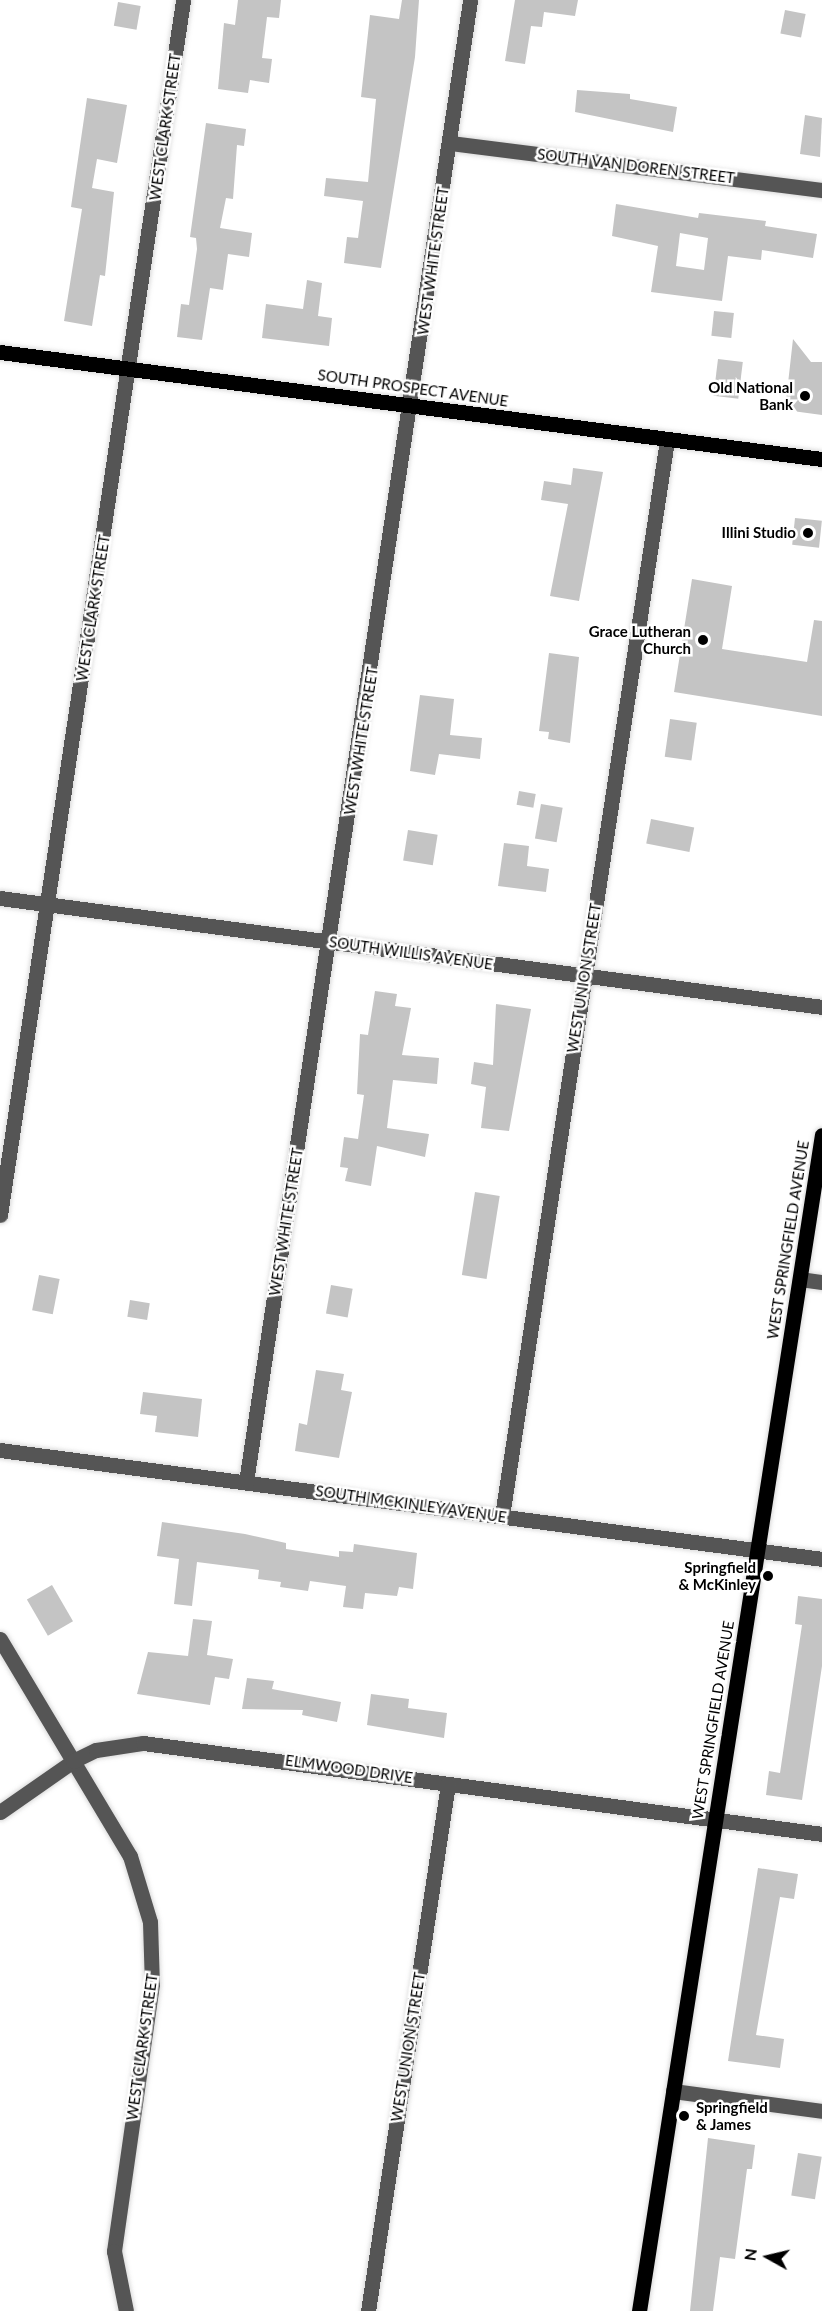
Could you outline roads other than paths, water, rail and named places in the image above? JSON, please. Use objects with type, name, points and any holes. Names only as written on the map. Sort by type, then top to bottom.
[{"type":"main road","name":"SOUTH PROSPECT AVENUE","points":[[0,351],[822,459]]},
{"type":"main road","name":"WEST SPRINGFIELD AVENUE","points":[[639,2311],[822,1135]]},
{"type":"street","name":"WEST CLARK STREET","points":[[0,1215],[183,0]]},
{"type":"street","name":"WEST WHITE STREET","points":[[246,1482],[412,406],[470,0]]},
{"type":"street","name":"SOUTH VAN DOREN STREET","points":[[450,143],[822,190]]},
{"type":"street","name":"WEST UNION STREET","points":[[502,1516],[667,440]]},
{"type":"street","name":"SOUTH WILLIS AVENUE","points":[[0,898],[822,1007]]},
{"type":"street","points":[[800,1280],[822,1282]]},
{"type":"street","name":"SOUTH MCKINLEY AVENUE","points":[[0,1450],[822,1559]]},
{"type":"street","name":"WEST CLARK STREET","points":[[0,1639],[130,1856],[150,1922],[152,1984],[114,2251],[126,2311]]},
{"type":"street","name":"ELMWOOD DRIVE","points":[[0,1812],[73,1761],[96,1750],[143,1743],[822,1834]]},
{"type":"street","name":"WEST UNION STREET","points":[[368,2311],[448,1784]]},
{"type":"street","points":[[673,2091],[822,2111]]},
{"type":"place","name":"Old National Bank","points":[[805,396]]},
{"type":"place","name":"Illini Studio","points":[[808,533]]},
{"type":"place","name":"Grace Lutheran Church","points":[[703,640]]},
{"type":"place","name":"Springfield & McKinley","points":[[768,1576]]},
{"type":"place","name":"Springfield & James","points":[[684,2116]]}]
